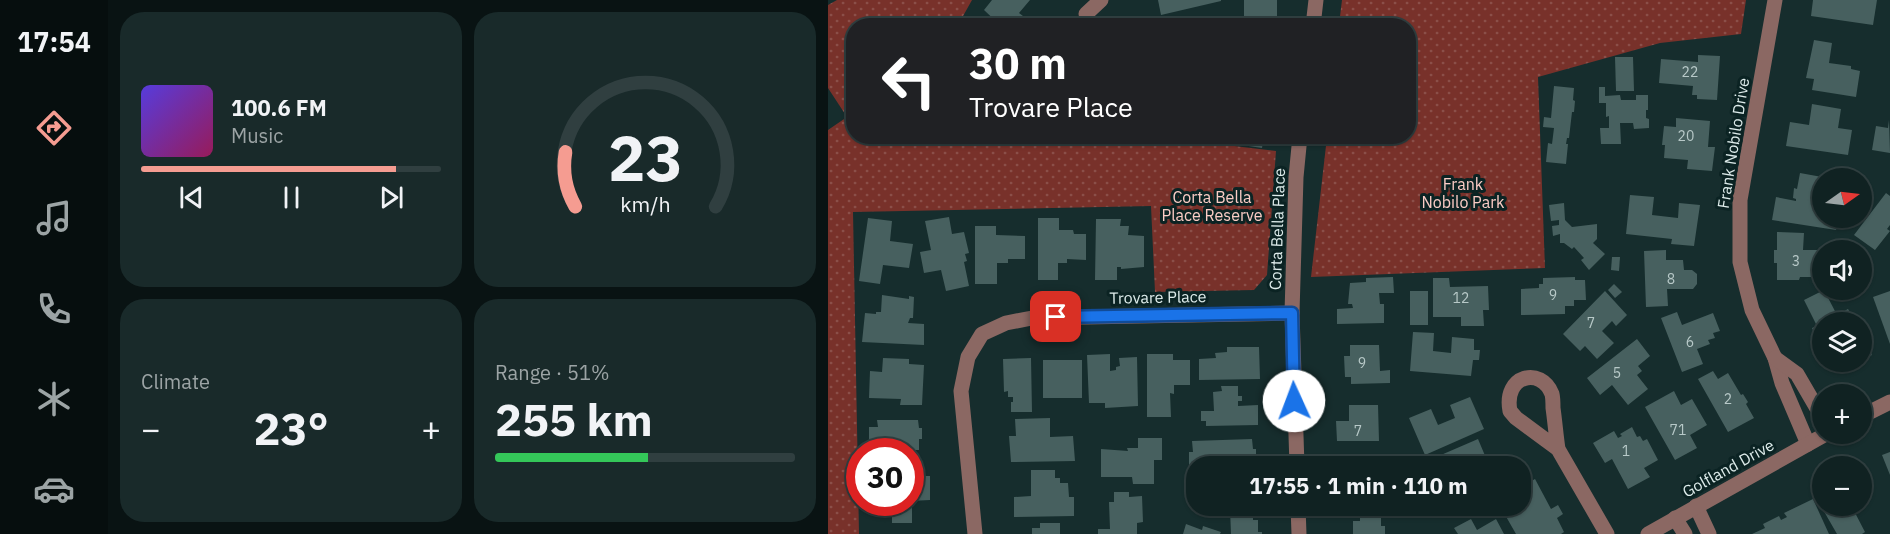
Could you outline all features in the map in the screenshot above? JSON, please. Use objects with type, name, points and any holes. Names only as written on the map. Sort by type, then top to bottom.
[{"type":"street","points":[[1086,14],[1101,0]]},
{"type":"street","points":[[1314,18],[1316,0]]},
{"type":"street","name":"Frank Nobilo Drive","points":[[1774,0],[1740,200],[1740,262],[1752,310],[1775,358],[1782,383],[1808,444]]},
{"type":"street","name":"Corta Bella Place","points":[[1297,456],[1292,313],[1296,177],[1299,144]]},
{"type":"street","name":"Trovare Place","points":[[975,534],[961,391],[968,357],[982,334],[1006,323],[1032,318],[1292,313]]},
{"type":"street","name":"Frank Nobilo Drive","points":[[1775,358],[1797,374],[1812,400]]},
{"type":"street","points":[[1558,449],[1510,411],[1510,394],[1514,384],[1520,379],[1532,377],[1544,383],[1552,394],[1558,449],[1606,534]]},
{"type":"street","points":[[1872,411],[1890,402]]},
{"type":"street","name":"Golfland Drive","points":[[1648,534],[1812,442]]},
{"type":"street","points":[[1696,506],[1709,534]]},
{"type":"street","points":[[1298,516],[1299,534]]},
{"type":"street","points":[[1675,518],[1685,534]]},
{"type":"green space","name":"Corta Bella Place Reserve","points":[[837,0],[972,0],[962,18],[846,18],[846,115],[828,88],[828,5]]},
{"type":"green space","name":"Frank Nobilo Park","points":[[1342,0],[1746,0],[1741,34],[1660,43],[1538,77],[1545,268],[1311,277],[1326,144],[1416,144],[1416,18],[1340,18]]},
{"type":"green space","name":"Corta Bella Place Reserve","points":[[846,118],[846,144],[1217,144],[1276,151],[1267,275],[1254,290],[1155,292],[1151,206],[853,212],[857,438],[846,438],[846,516],[859,516],[859,534],[828,534],[828,130]]},
{"type":"building","points":[[992,0],[1030,0],[1019,13],[1026,18],[992,18],[984,10]]},
{"type":"building","points":[[1158,0],[1221,0],[1221,1],[1161,15]]},
{"type":"building","points":[[1244,0],[1277,0],[1277,18],[1244,18]]},
{"type":"building","points":[[1813,0],[1877,0],[1873,25],[1811,16]]},
{"type":"building","points":[[1814,40],[1832,43],[1829,63],[1851,66],[1851,69],[1860,71],[1856,97],[1812,90],[1814,79],[1806,78]]},
{"type":"building","points":[[1698,55],[1720,56],[1717,100],[1697,99],[1697,95],[1692,95],[1693,86],[1659,83],[1661,59],[1698,62]]},
{"type":"building","points":[[1615,57],[1633,57],[1634,91],[1616,91]]},
{"type":"building","points":[[1554,86],[1574,88],[1574,112],[1572,112],[1569,138],[1566,144],[1568,144],[1566,164],[1546,162],[1548,143],[1552,144],[1554,128],[1543,127],[1544,117],[1551,118]]},
{"type":"building","points":[[1599,87],[1605,87],[1605,96],[1620,95],[1621,100],[1636,100],[1636,95],[1648,95],[1646,118],[1649,119],[1649,128],[1634,129],[1633,123],[1620,123],[1621,144],[1601,144],[1600,128],[1609,128],[1609,116],[1606,117],[1606,103],[1599,103]]},
{"type":"building","points":[[1812,104],[1841,109],[1838,128],[1852,130],[1848,155],[1786,146],[1790,122],[1809,125]]},
{"type":"building","points":[[1676,118],[1710,121],[1708,147],[1715,147],[1712,171],[1687,169],[1688,160],[1664,158],[1665,145],[1662,145],[1664,126],[1676,127]]},
{"type":"building","points":[[1889,120],[1890,153],[1872,150],[1876,126],[1888,128]]},
{"type":"building","points":[[1242,144],[1263,144],[1262,148]]},
{"type":"building","points":[[1800,173],[1812,175],[1812,226],[1772,220],[1776,197],[1796,201],[1793,198],[1794,188],[1797,189]]},
{"type":"building","points":[[1886,193],[1890,196],[1890,225],[1887,229],[1890,231],[1875,250],[1872,248],[1872,240],[1861,240],[1854,235],[1859,228],[1872,228],[1872,211]]},
{"type":"building","points":[[1630,195],[1654,197],[1652,215],[1678,218],[1679,203],[1700,205],[1694,246],[1671,244],[1672,239],[1626,234]]},
{"type":"building","points":[[1564,203],[1565,220],[1572,227],[1597,224],[1597,239],[1593,243],[1605,254],[1589,270],[1581,260],[1584,258],[1574,247],[1572,249],[1560,243],[1560,234],[1553,236],[1552,226],[1559,225],[1559,220],[1551,221],[1549,205]]},
{"type":"building","points":[[949,217],[952,234],[964,232],[969,253],[965,254],[967,261],[964,262],[969,286],[946,291],[941,270],[924,273],[920,252],[931,250],[925,221]]},
{"type":"building","points":[[868,218],[892,221],[890,241],[913,244],[909,268],[883,265],[880,284],[859,281]]},
{"type":"building","points":[[1038,218],[1059,218],[1059,230],[1073,230],[1074,234],[1086,234],[1086,260],[1067,259],[1067,263],[1058,263],[1058,280],[1038,280]]},
{"type":"building","points":[[1096,219],[1121,219],[1120,226],[1129,226],[1128,235],[1144,236],[1144,267],[1121,269],[1117,267],[1117,280],[1095,280]]},
{"type":"building","points":[[975,226],[996,226],[996,235],[1025,236],[1025,259],[1008,259],[1008,263],[997,263],[997,284],[975,284]]},
{"type":"building","points":[[1777,232],[1804,233],[1803,250],[1812,250],[1812,277],[1800,277],[1799,280],[1777,280],[1774,250],[1777,250]]},
{"type":"building","points":[[1666,250],[1666,260],[1683,260],[1684,270],[1692,270],[1697,274],[1697,284],[1693,289],[1667,289],[1668,306],[1646,307],[1644,251]]},
{"type":"building","points":[[1612,257],[1620,257],[1619,271],[1611,270]]},
{"type":"building","points":[[1393,277],[1394,293],[1379,293],[1380,304],[1384,304],[1384,323],[1337,324],[1337,309],[1353,308],[1352,304],[1348,304],[1350,283],[1366,282],[1366,278]]},
{"type":"building","points":[[1575,277],[1575,280],[1585,280],[1586,300],[1574,300],[1574,306],[1565,306],[1565,314],[1521,315],[1521,289],[1539,288],[1539,284],[1543,284],[1543,278]]},
{"type":"building","points":[[1433,278],[1449,278],[1450,287],[1488,286],[1489,310],[1483,310],[1484,326],[1461,326],[1461,317],[1433,317]]},
{"type":"building","points":[[1614,284],[1622,292],[1615,298],[1608,290]]},
{"type":"building","points":[[1410,291],[1428,291],[1428,325],[1410,325]]},
{"type":"building","points":[[1605,291],[1627,315],[1616,326],[1612,321],[1602,331],[1614,343],[1597,359],[1585,346],[1580,351],[1563,334]]},
{"type":"building","points":[[1890,291],[1890,344],[1873,297]]},
{"type":"building","points":[[882,295],[909,299],[909,296],[914,297],[913,318],[910,318],[908,323],[924,324],[924,345],[862,342],[865,313],[881,312]]},
{"type":"building","points":[[1812,296],[1812,300],[1829,300],[1835,312],[1812,312],[1812,316],[1804,300]]},
{"type":"building","points":[[1677,312],[1682,325],[1713,313],[1720,331],[1713,333],[1715,338],[1708,340],[1710,344],[1697,349],[1703,364],[1682,372],[1661,318]]},
{"type":"building","points":[[1413,332],[1434,333],[1433,351],[1451,353],[1452,337],[1474,339],[1474,350],[1480,350],[1479,360],[1473,360],[1471,376],[1410,371]]},
{"type":"building","points":[[1637,339],[1650,356],[1638,366],[1642,371],[1637,375],[1648,389],[1628,405],[1612,385],[1600,395],[1587,378]]},
{"type":"building","points":[[1350,345],[1379,345],[1380,371],[1390,370],[1390,383],[1351,384],[1351,377],[1345,377],[1344,356],[1350,356]]},
{"type":"building","points":[[1227,347],[1259,347],[1260,379],[1199,380],[1199,359],[1216,358],[1215,353],[1227,352]]},
{"type":"building","points":[[1110,354],[1110,371],[1120,366],[1119,358],[1137,357],[1138,406],[1105,408],[1105,403],[1089,403],[1087,355]]},
{"type":"building","points":[[1147,354],[1173,354],[1173,360],[1190,360],[1190,385],[1174,385],[1174,394],[1170,393],[1171,417],[1147,417]]},
{"type":"building","points":[[883,358],[909,359],[909,364],[924,365],[922,405],[900,405],[901,399],[869,398],[870,371],[882,372]]},
{"type":"building","points":[[1031,358],[1032,412],[1011,412],[1013,397],[1008,397],[1008,391],[1004,392],[1003,359]]},
{"type":"building","points":[[1043,360],[1082,360],[1082,398],[1043,398]]},
{"type":"building","points":[[1713,371],[1718,379],[1728,373],[1748,402],[1746,404],[1754,418],[1728,432],[1698,379]]},
{"type":"building","points":[[1221,386],[1238,386],[1238,396],[1242,396],[1242,401],[1238,401],[1238,406],[1258,405],[1258,425],[1206,426],[1206,421],[1201,421],[1201,411],[1214,411],[1213,392],[1222,391]]},
{"type":"building","points":[[1674,391],[1681,405],[1692,399],[1707,425],[1690,435],[1697,448],[1675,460],[1645,407]]},
{"type":"building","points":[[1470,397],[1484,429],[1425,455],[1409,418],[1431,409],[1438,425],[1455,418],[1450,405]]},
{"type":"building","points":[[1349,405],[1378,405],[1379,441],[1337,441],[1336,421],[1349,421]]},
{"type":"building","points":[[1050,418],[1050,437],[1073,436],[1075,461],[1011,462],[1009,436],[1016,436],[1015,419]]},
{"type":"building","points":[[877,420],[918,420],[919,428],[922,428],[922,438],[869,438],[869,427],[878,427]]},
{"type":"building","points":[[1632,427],[1637,437],[1640,436],[1643,441],[1647,439],[1658,460],[1644,468],[1650,477],[1628,489],[1612,459],[1605,463],[1593,443],[1614,431],[1618,438],[1622,436],[1620,434]]},
{"type":"building","points":[[1138,438],[1162,438],[1162,460],[1154,460],[1154,484],[1133,484],[1132,477],[1101,477],[1101,449],[1128,451],[1127,448],[1138,448]]},
{"type":"building","points":[[1252,439],[1256,456],[1189,456],[1189,452],[1193,452],[1192,441]]},
{"type":"building","points":[[1478,439],[1485,456],[1439,456]]},
{"type":"building","points":[[1890,452],[1890,475],[1882,455]]},
{"type":"building","points":[[1031,470],[1055,470],[1055,478],[1060,478],[1060,483],[1068,483],[1069,497],[1074,497],[1074,516],[1014,517],[1014,497],[1031,496]]},
{"type":"building","points":[[924,476],[930,476],[930,500],[924,500]]},
{"type":"building","points":[[1535,479],[1551,509],[1558,505],[1563,514],[1557,518],[1564,532],[1561,534],[1516,534],[1506,516],[1531,516],[1531,481]]},
{"type":"building","points":[[1114,492],[1129,492],[1129,497],[1142,496],[1143,522],[1137,523],[1137,534],[1098,534],[1098,529],[1110,529],[1109,502],[1114,502]]},
{"type":"building","points":[[1812,499],[1812,516],[1821,516],[1829,534],[1752,534],[1765,528],[1763,524],[1779,516],[1781,520],[1787,517],[1784,513]]},
{"type":"building","points":[[892,516],[912,516],[912,523],[892,523]]},
{"type":"building","points":[[1230,516],[1253,516],[1253,520],[1258,520],[1258,532],[1262,532],[1262,534],[1231,534]]},
{"type":"building","points":[[1360,516],[1381,516],[1381,526],[1385,526],[1385,534],[1353,534],[1353,521],[1360,521]]},
{"type":"building","points":[[1827,516],[1857,516],[1865,532],[1862,534],[1837,534]]},
{"type":"building","points":[[1471,519],[1477,530],[1496,519],[1504,534],[1458,534],[1454,528]]},
{"type":"building","points":[[1040,523],[1060,523],[1060,534],[1032,534],[1032,528],[1040,528]]},
{"type":"building","points":[[1186,524],[1202,530],[1203,526],[1221,532],[1220,534],[1183,534]]},
{"type":"route","points":[[1056,317],[1292,313],[1294,401]]}]
